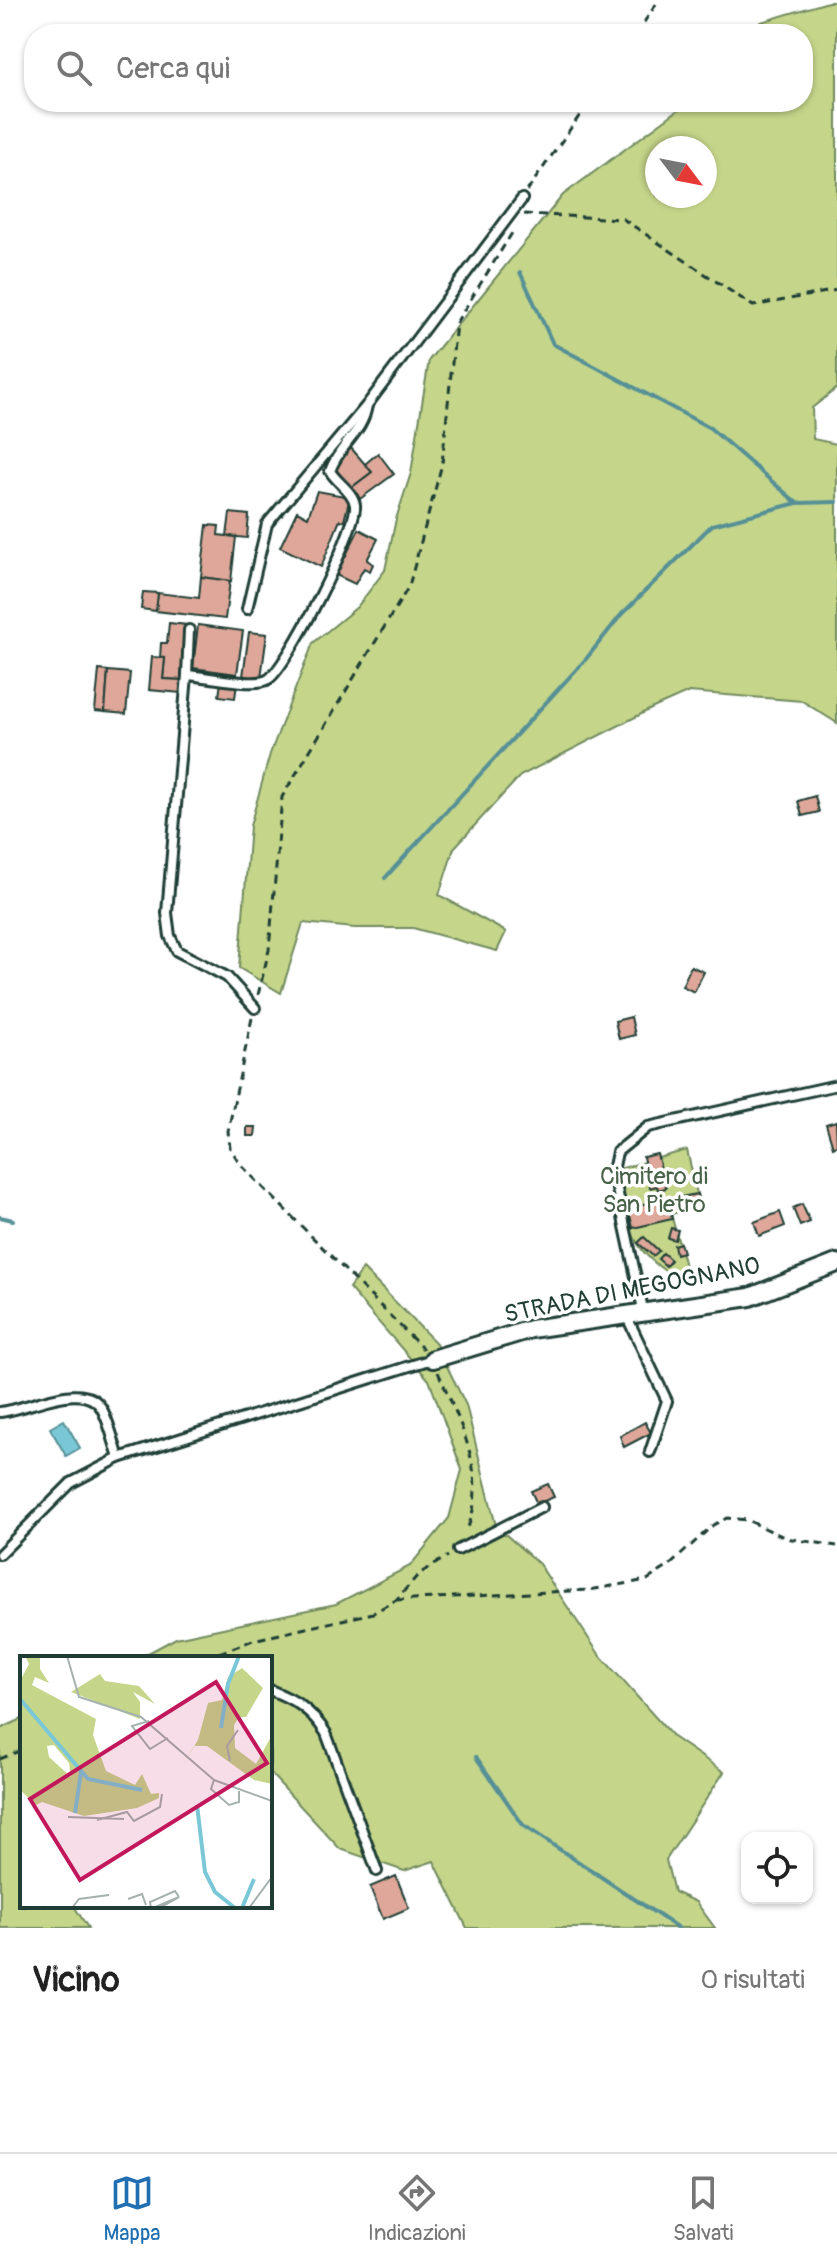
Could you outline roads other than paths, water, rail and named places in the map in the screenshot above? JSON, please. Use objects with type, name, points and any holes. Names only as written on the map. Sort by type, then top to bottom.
[{"type":"street","name":"STRADA DI MEGOGNANO","points":[[433,1359],[531,1329],[644,1315],[750,1297],[837,1263]]},
{"type":"lane","points":[[247,609],[267,524],[367,405],[522,199]]},
{"type":"lane","points":[[187,675],[259,683],[271,679],[285,659],[327,583],[355,522],[352,496],[330,471],[336,455],[358,433],[367,405]]},
{"type":"lane","points":[[189,630],[167,913],[170,936],[177,951],[227,977],[255,1008]]},
{"type":"lane","points":[[644,1315],[613,1171],[617,1152],[648,1127],[837,1085]]},
{"type":"lane","points":[[627,1317],[667,1401],[650,1452]]},
{"type":"lane","points":[[0,1554],[71,1483],[119,1458],[433,1359]]},
{"type":"lane","points":[[0,1412],[72,1394],[89,1396],[102,1408],[119,1458]]},
{"type":"lane","points":[[458,1550],[542,1507]]},
{"type":"lane","points":[[272,1691],[295,1700],[314,1714],[326,1733],[377,1871]]},
{"type":"water","points":[[64,1420],[80,1448],[66,1456],[50,1428]]},
{"type":"waterway","points":[[520,272],[553,344],[710,428],[797,503]]},
{"type":"waterway","points":[[385,878],[586,659],[621,615],[712,525],[797,503],[837,502]]},
{"type":"waterway","points":[[0,1217],[13,1220]]},
{"type":"waterway","points":[[476,1757],[523,1825],[678,1928]]},
{"type":"park label","name":"Cimitero di San Pietro","points":[[654,1190]]}]
